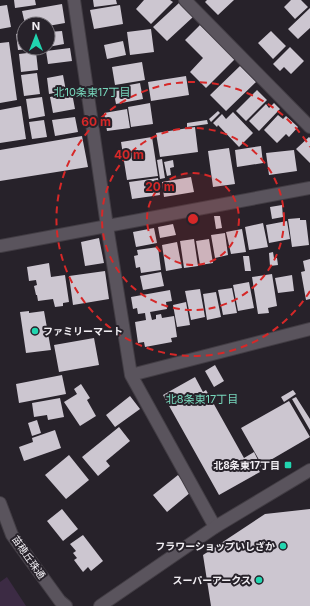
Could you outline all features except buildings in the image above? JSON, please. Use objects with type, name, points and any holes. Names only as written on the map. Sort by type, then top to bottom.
[{"type":"street","points":[[74,0],[107,226],[131,375],[215,527]]},
{"type":"street","points":[[185,0],[310,127]]},
{"type":"street","points":[[0,246],[310,188]]},
{"type":"street","points":[[131,375],[310,329]]},
{"type":"street","points":[[100,606],[215,527],[310,470]]},
{"type":"street","name":"苗穂丘珠通","points":[[0,503],[12,535],[60,601],[66,606]]},
{"type":"shaded area","points":[[7,577],[26,606],[0,606],[0,582]]},
{"type":"place","name":"ファミリーマート","points":[[35,331]]},
{"type":"place","name":"北8条東17丁目","points":[[288,465]]},
{"type":"place","name":"フラワーショップいしざか","points":[[283,546]]},
{"type":"place","name":"スーパーアークス","points":[[259,580]]},
{"type":"district","name":"北10条東17丁目","points":[[92,92]]},
{"type":"district","name":"北8条東17丁目","points":[[202,399]]}]
